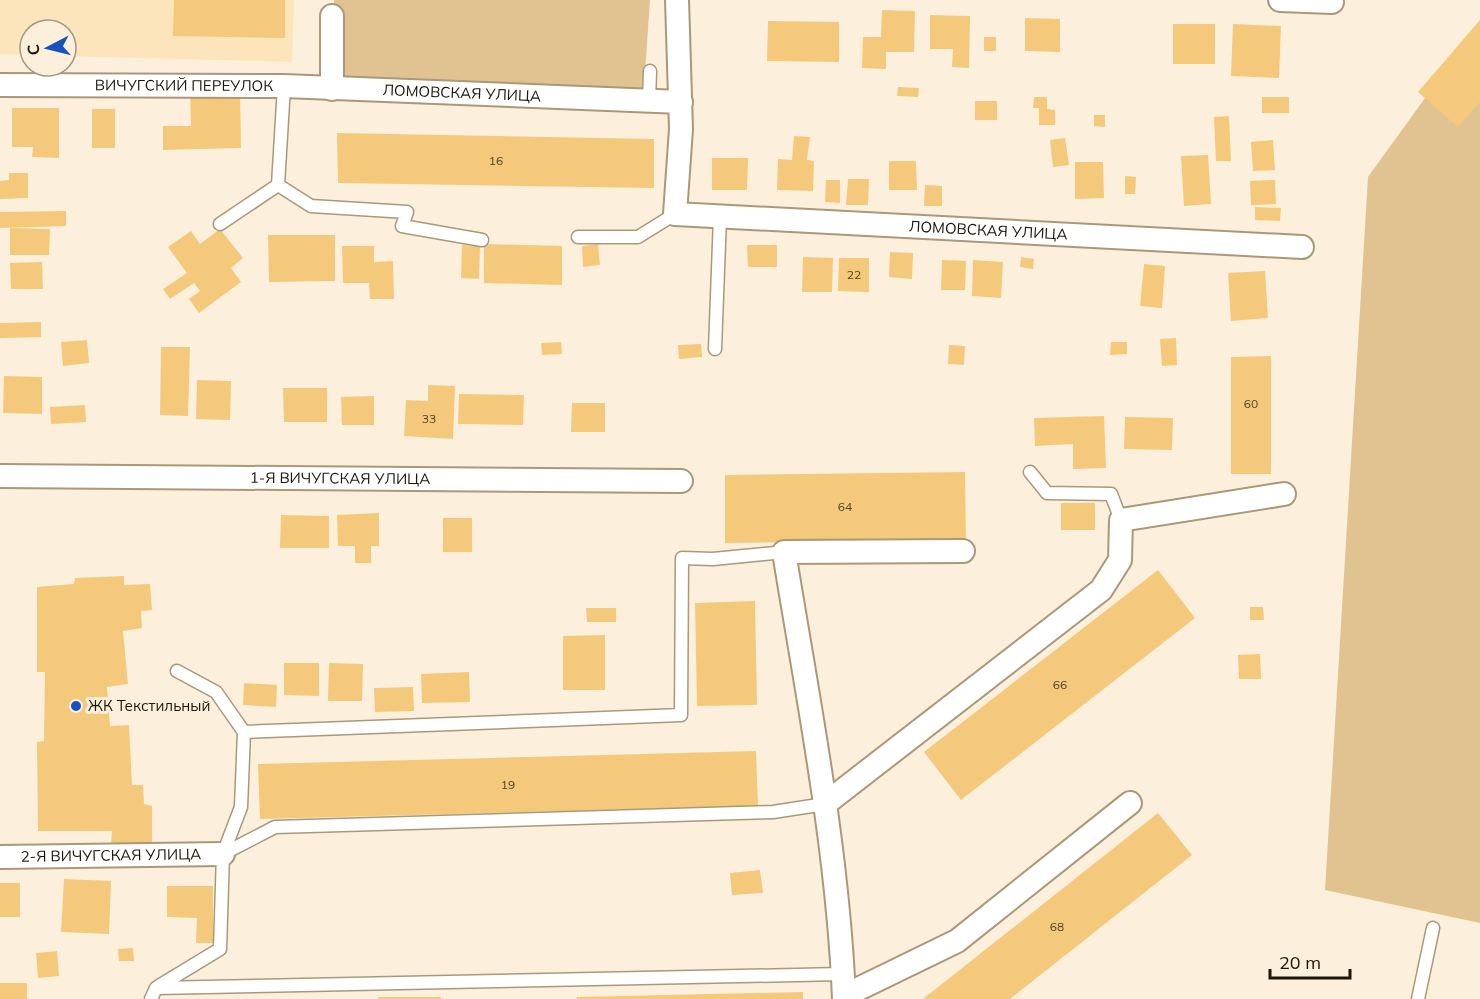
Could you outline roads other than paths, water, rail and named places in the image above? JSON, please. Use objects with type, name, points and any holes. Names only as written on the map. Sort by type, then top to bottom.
[{"type":"street","points":[[675,214],[681,129],[677,0]]},
{"type":"street","points":[[1280,0],[1332,2]]},
{"type":"street","points":[[330,8],[332,89]]},
{"type":"street","name":"ВИЧУГСКИЙ ПЕРЕУЛОК","points":[[0,85],[284,86],[332,89]]},
{"type":"street","name":"ЛОМОВСКАЯ УЛИЦА","points":[[332,89],[681,102]]},
{"type":"street","name":"ЛОМОВСКАЯ УЛИЦА","points":[[675,214],[1302,247]]},
{"type":"street","name":"1-Я ВИЧУГСКАЯ УЛИЦА","points":[[0,476],[681,481]]},
{"type":"street","points":[[825,804],[1101,590],[1120,560],[1121,520],[1284,494]]},
{"type":"street","points":[[963,551],[784,552],[825,804],[839,928],[843,990],[957,941],[1130,803]]},
{"type":"street","name":"2-Я ВИЧУГСКАЯ УЛИЦА","points":[[0,857],[223,854]]},
{"type":"lane","points":[[649,101],[650,71]]},
{"type":"lane","points":[[278,185],[284,86]]},
{"type":"lane","points":[[220,224],[278,185]]},
{"type":"lane","points":[[278,185],[311,206],[407,212],[402,226],[482,240]]},
{"type":"lane","points":[[578,237],[638,237],[675,214]]},
{"type":"lane","points":[[715,349],[720,217]]},
{"type":"lane","points":[[1030,472],[1047,493],[1111,494],[1121,520]]},
{"type":"lane","points":[[244,732],[681,714],[682,558],[712,559],[784,552]]},
{"type":"lane","points":[[154,993],[220,949],[223,854],[241,807],[244,732],[216,692],[177,671]]},
{"type":"lane","points":[[223,854],[275,827],[773,812],[825,804]]},
{"type":"lane","points":[[1418,999],[1433,928]]},
{"type":"lane","points":[[154,993],[843,990]]},
{"type":"place","name":"ЖК Текстильный","points":[[76,706]]}]
